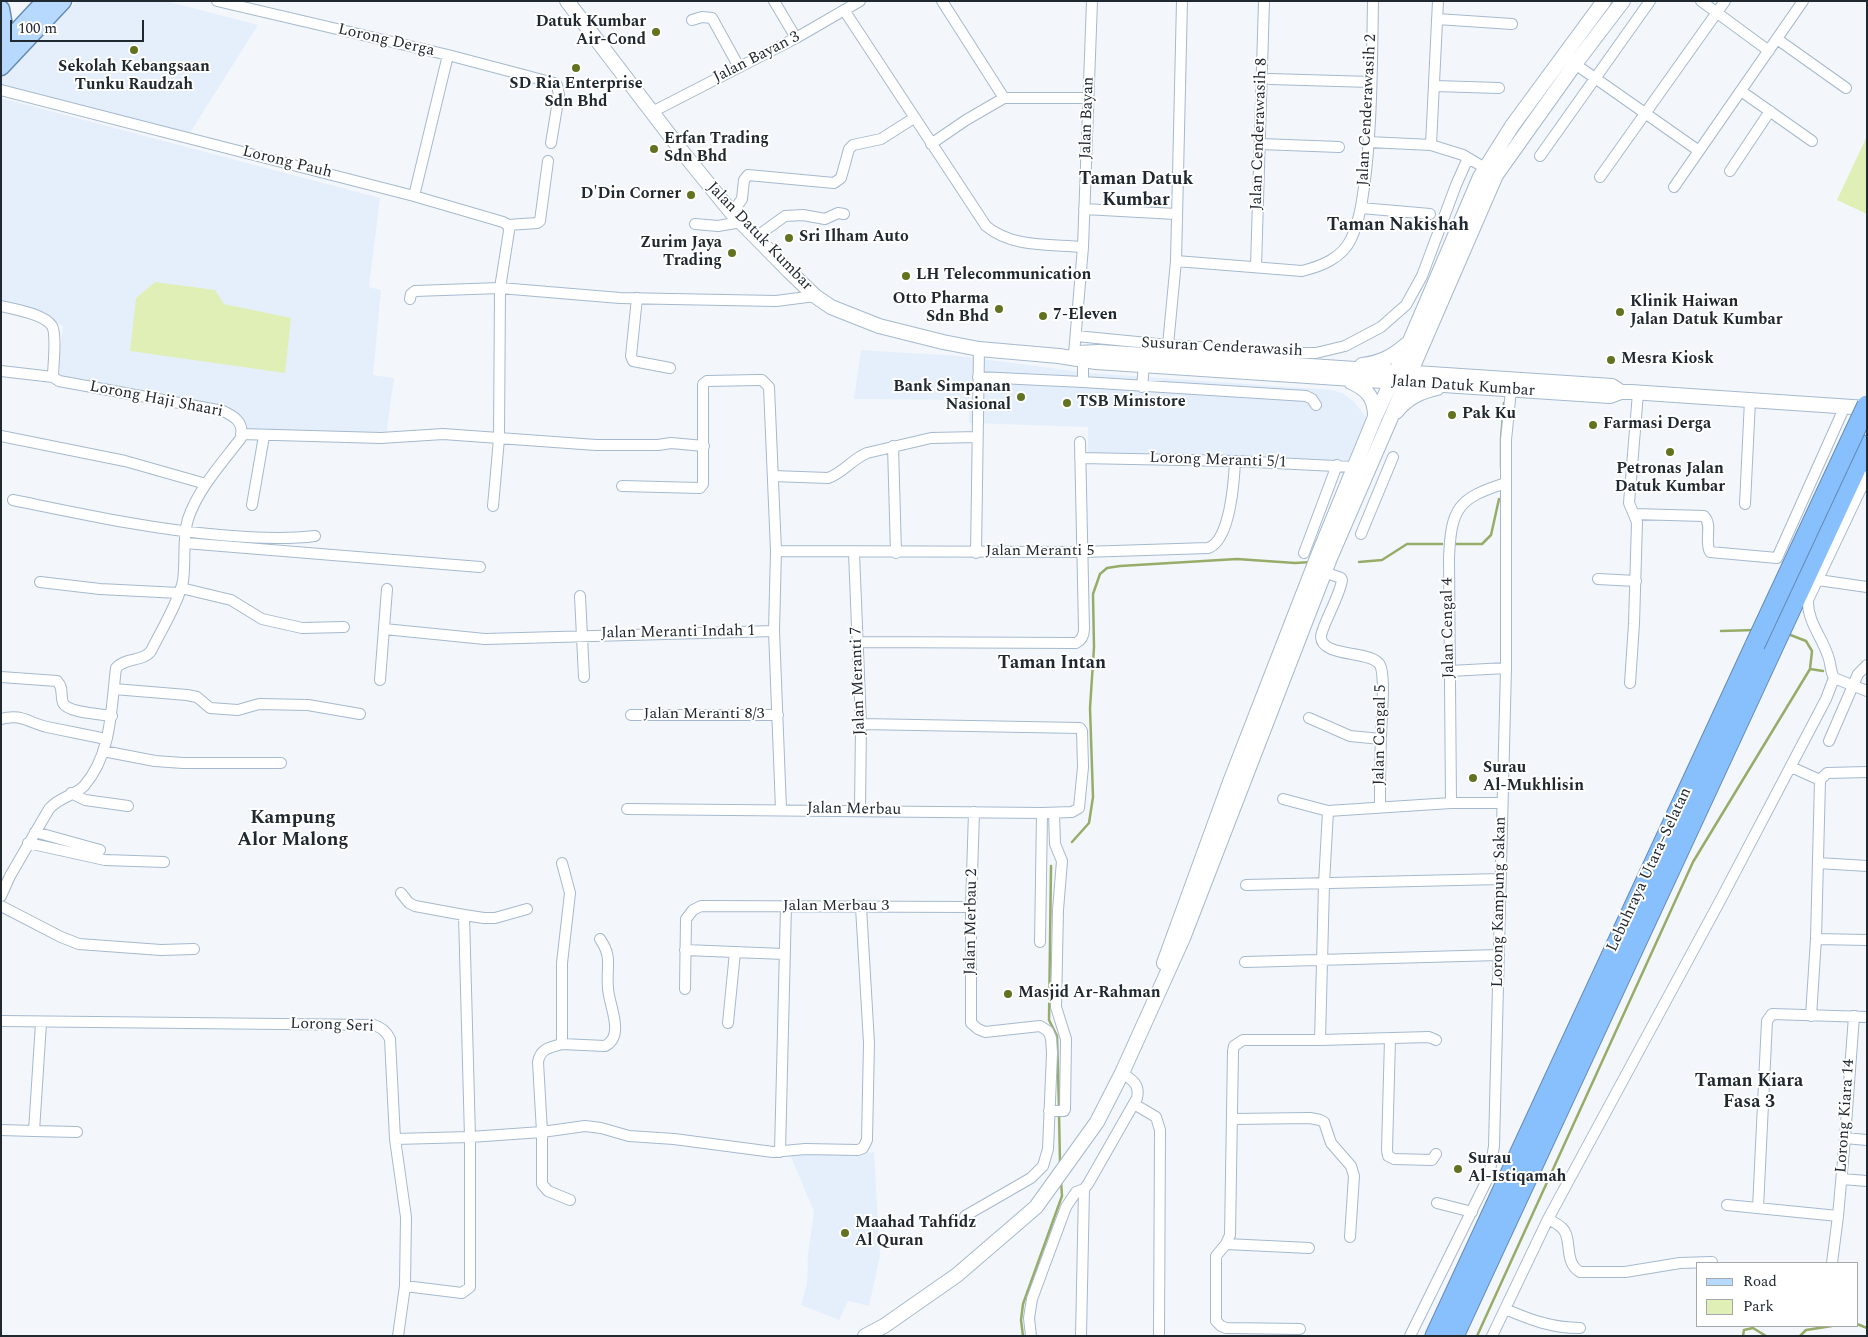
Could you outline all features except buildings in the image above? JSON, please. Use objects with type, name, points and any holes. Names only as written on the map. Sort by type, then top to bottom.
[{"type":"highway","name":"Lebuhraya Utara–Selatan","points":[[1454,1336],[1763,647],[1867,407]]},
{"type":"highway","name":"Lebuhraya Utara–Selatan","points":[[1435,1336],[1763,647],[1867,445]]},
{"type":"main road","points":[[1,48],[45,1]]},
{"type":"main road","points":[[1,67],[64,1]]},
{"type":"main road","name":"Jalan Datuk Kumbar","points":[[567,1],[684,154],[736,218],[815,296],[831,307],[879,326],[920,337],[979,349],[1078,357],[1144,365],[1340,374],[1400,378],[1450,386],[1610,396],[1616,389]]},
{"type":"main road","points":[[1340,374],[1383,360],[1416,343],[1485,168],[1512,126],[1604,1]]},
{"type":"main road","points":[[1208,859],[1290,626],[1375,417],[1400,378],[1496,175],[1575,64],[1623,1]]},
{"type":"main road","points":[[1,9],[4,26],[1,38]]},
{"type":"main road","points":[[1416,343],[1427,364],[1440,375]]},
{"type":"main road","name":"Jalan Datuk Kumbar","points":[[1078,357],[1109,353],[1340,374]]},
{"type":"main road","points":[[1340,374],[1369,393],[1375,406],[1375,417]]},
{"type":"main road","name":"Jalan Datuk Kumbar","points":[[1400,378],[1440,375],[1616,389],[1638,393],[1867,407]]},
{"type":"main road","points":[[865,1336],[884,1326],[957,1276],[1036,1207],[1097,1122],[1148,1016],[1157,982],[1324,572],[1389,422],[1400,378]]},
{"type":"main road","points":[[1389,422],[1407,400],[1420,393],[1450,386]]},
{"type":"street","name":"Lorong Derga","points":[[217,1],[448,55],[554,83],[557,86],[559,95],[551,144]]},
{"type":"street","points":[[774,1],[796,38]]},
{"type":"street","name":"Jalan Bayan 3","points":[[652,112],[796,38],[860,1]]},
{"type":"street","points":[[942,1],[1004,98]]},
{"type":"street","name":"Jalan Bayan","points":[[1083,382],[1076,336],[1083,247],[1092,1]]},
{"type":"street","points":[[1168,345],[1176,261],[1182,1]]},
{"type":"street","name":"Jalan Cenderawasih 8","points":[[1256,267],[1264,1]]},
{"type":"street","name":"Jalan Cenderawasih 2","points":[[1176,261],[1302,271],[1331,261],[1351,239],[1361,208],[1369,142],[1373,1]]},
{"type":"street","points":[[1431,145],[1438,1]]},
{"type":"street","points":[[1540,156],[1650,1]]},
{"type":"street","points":[[1701,1],[1769,50]]},
{"type":"street","points":[[1600,177],[1725,1]]},
{"type":"street","points":[[1674,187],[1803,1]]},
{"type":"street","points":[[844,10],[986,226],[1001,236],[1022,242],[1083,247]]},
{"type":"street","points":[[692,20],[702,17],[712,18],[739,67]]},
{"type":"street","points":[[1437,18],[1512,24]]},
{"type":"street","points":[[1777,39],[1846,88]]},
{"type":"street","points":[[414,196],[448,55]]},
{"type":"street","points":[[1575,64],[1699,150]]},
{"type":"street","points":[[1270,79],[1371,82]]},
{"type":"street","points":[[1435,86],[1499,88]]},
{"type":"street","name":"Lorong Pauh","points":[[1,90],[414,196],[508,225]]},
{"type":"street","points":[[1741,91],[1812,141]]},
{"type":"street","points":[[931,144],[966,120],[1004,98],[1089,98]]},
{"type":"street","points":[[1730,171],[1770,111]]},
{"type":"street","points":[[695,224],[718,226],[736,218],[742,199],[744,180],[748,175],[834,182],[840,178],[849,150],[853,145],[881,139],[914,118]]},
{"type":"street","points":[[1369,142],[1431,145],[1447,149],[1485,168]]},
{"type":"street","points":[[1260,144],[1339,147]]},
{"type":"street","name":"Susuran Cenderawasih","points":[[1076,336],[1168,345],[1316,353],[1345,346],[1381,327],[1406,305],[1422,276],[1468,158]]},
{"type":"street","points":[[493,506],[499,439],[500,288],[509,231],[508,225],[538,223],[540,221],[548,161]]},
{"type":"street","points":[[1361,208],[1430,214]]},
{"type":"street","points":[[1084,209],[1176,214]]},
{"type":"street","points":[[756,237],[785,216],[803,215],[825,219],[838,212],[844,214]]},
{"type":"street","points":[[410,298],[411,294],[415,291],[500,288],[637,298],[776,301],[815,296]]},
{"type":"street","points":[[637,298],[631,356],[633,361],[670,368]]},
{"type":"street","points":[[1,306],[44,319],[52,326],[54,333],[53,377]]},
{"type":"street","points":[[976,553],[979,349]]},
{"type":"street","points":[[1142,386],[1144,365]]},
{"type":"street","name":"Lorong Haji Shaari","points":[[1,371],[53,377],[59,381],[223,411],[234,416],[239,422],[241,434],[206,484],[189,518],[180,590],[149,654],[122,662],[116,668],[112,716],[103,751],[96,766],[83,786],[54,802],[28,843],[1,896]]},
{"type":"street","points":[[978,377],[1306,396],[1312,399],[1316,406]]},
{"type":"street","points":[[622,486],[700,488],[703,484],[703,384],[707,381],[762,380],[769,387],[776,552],[774,631],[781,809]]},
{"type":"street","name":"Lorong Kampung Sakan","points":[[1410,1336],[1472,1212],[1490,1171],[1494,1146],[1506,668],[1506,440],[1511,390]]},
{"type":"street","points":[[1630,683],[1636,581],[1637,522],[1629,503],[1638,393]]},
{"type":"street","points":[[1745,504],[1750,400]]},
{"type":"street","points":[[1634,514],[1704,516],[1708,522],[1708,547],[1710,552],[1778,558],[1845,406]]},
{"type":"street","points":[[241,434],[381,438],[443,434],[596,445],[682,443],[704,446]]},
{"type":"street","points":[[1,436],[125,461],[206,484]]},
{"type":"street","points":[[252,505],[264,436]]},
{"type":"street","points":[[773,476],[828,478],[836,476],[859,457],[893,446],[931,438],[977,437]]},
{"type":"street","points":[[858,642],[1076,643],[1083,638],[1080,442]]},
{"type":"street","points":[[893,446],[896,553]]},
{"type":"street","points":[[1361,534],[1394,457]]},
{"type":"street","name":"Lorong Meranti 5/1","points":[[1080,458],[1236,461],[1355,467]]},
{"type":"street","name":"Jalan Meranti 5","points":[[776,552],[1082,552],[1214,547],[1219,540],[1232,501],[1236,461]]},
{"type":"street","points":[[1304,552],[1337,466]]},
{"type":"street","points":[[1867,476],[1808,600],[1813,624],[1828,655],[1834,678],[1867,691]]},
{"type":"street","name":"Jalan Cengal 4","points":[[1451,803],[1449,558],[1451,529],[1458,510],[1468,499],[1506,484]]},
{"type":"street","points":[[14,500],[186,532],[264,539],[315,536]]},
{"type":"street","points":[[1352,507],[1370,514]]},
{"type":"street","points":[[185,543],[480,567]]},
{"type":"street","name":"Jalan Meranti 7","points":[[854,553],[861,724],[860,810]]},
{"type":"street","name":"Jalan Cengal 5","points":[[1324,572],[1342,578],[1342,580],[1336,602],[1321,636],[1322,643],[1328,648],[1370,659],[1379,663],[1381,667],[1383,692],[1380,807]]},
{"type":"street","points":[[1598,579],[1636,581]]},
{"type":"street","points":[[1818,580],[1867,587]]},
{"type":"street","points":[[40,582],[100,589],[180,590],[231,600],[262,619],[302,628],[344,627]]},
{"type":"street","points":[[380,680],[387,589]]},
{"type":"street","points":[[580,596],[584,677]]},
{"type":"street","name":"Jalan Meranti Indah 1","points":[[384,629],[475,638],[774,631]]},
{"type":"street","points":[[1829,741],[1858,674],[1867,665]]},
{"type":"street","points":[[1450,671],[1506,668]]},
{"type":"street","points":[[1,677],[56,681],[61,688],[63,702],[70,709],[112,716]]},
{"type":"street","points":[[1492,1336],[1548,1219],[1791,767],[1826,700],[1834,678]]},
{"type":"street","points":[[114,689],[187,695],[197,697],[210,708],[238,710],[260,704],[308,705],[360,714]]},
{"type":"street","name":"Jalan Meranti 8/3","points":[[631,715],[778,715]]},
{"type":"street","points":[[1,719],[10,716],[24,718],[44,726],[106,739]]},
{"type":"street","points":[[1309,718],[1350,736],[1381,739]]},
{"type":"street","name":"Jalan Merbau","points":[[627,809],[1054,813],[1072,812],[1079,808],[1083,767],[1082,731],[1080,728],[861,724]]},
{"type":"street","points":[[103,751],[154,761],[184,763],[280,763]]},
{"type":"street","points":[[1791,767],[1820,780]]},
{"type":"street","points":[[1811,1016],[1816,939],[1820,780],[1827,773],[1832,772],[1867,772]]},
{"type":"street","points":[[71,793],[86,800],[128,806]]},
{"type":"street","points":[[1283,799],[1328,812],[1451,803],[1502,803]]},
{"type":"street","name":"Jalan Merbau 2","points":[[974,812],[971,907],[971,1023],[978,1030],[985,1032],[1040,1026],[1048,1031],[1051,1038],[1054,1111]]},
{"type":"street","points":[[1320,1040],[1328,812]]},
{"type":"street","points":[[1040,942],[1042,813]]},
{"type":"street","points":[[965,1216],[1031,1178],[1043,1166],[1048,1149],[1054,1111],[1065,1109],[1067,1046],[1065,1032],[1056,1006],[1058,910],[1062,861],[1055,844],[1054,813]]},
{"type":"street","points":[[35,832],[100,850]]},
{"type":"street","points":[[28,843],[105,860],[164,862]]},
{"type":"street","points":[[562,863],[570,893],[562,963],[562,1044]]},
{"type":"street","points":[[1818,863],[1867,866]]},
{"type":"street","points":[[1246,885],[1500,879]]},
{"type":"street","points":[[401,893],[405,899],[415,906],[484,918],[495,918],[527,910]]},
{"type":"street","points":[[1,906],[61,937],[79,944],[161,950],[194,949]]},
{"type":"street","name":"Jalan Merbau 3","points":[[685,950],[686,919],[693,910],[701,906],[971,907]]},
{"type":"street","points":[[780,1152],[786,906]]},
{"type":"street","points":[[395,1139],[470,1137],[593,1126],[630,1136],[674,1139],[780,1152],[805,1149],[842,1151],[863,1148],[867,1140],[869,1042],[862,907]]},
{"type":"street","points":[[405,1286],[462,1293],[470,1287],[470,1137],[464,915]]},
{"type":"street","points":[[570,1200],[548,1191],[542,1184],[539,1058],[545,1050],[562,1044],[605,1046],[614,1037],[614,1014],[607,987],[608,956],[600,939]]},
{"type":"street","points":[[1816,939],[1867,940]]},
{"type":"street","points":[[684,989],[685,950],[784,954]]},
{"type":"street","points":[[728,1023],[735,952]]},
{"type":"street","points":[[1245,962],[1499,955]]},
{"type":"street","points":[[1758,1208],[1766,1025],[1772,1014],[1867,1017]]},
{"type":"street","name":"Lorong Kiara 14","points":[[1832,1262],[1842,1179],[1854,1016]]},
{"type":"street","name":"Lorong Seri","points":[[1,1021],[374,1025],[387,1032],[390,1038],[395,1139],[406,1217],[405,1286],[398,1336]]},
{"type":"street","points":[[34,1131],[41,1022]]},
{"type":"street","points":[[1300,1329],[1226,1328],[1217,1324],[1215,1315],[1215,1261],[1218,1252],[1226,1244],[1230,1235],[1233,1051],[1238,1041],[1242,1040],[1429,1037],[1436,1040]]},
{"type":"street","points":[[1390,1038],[1388,1156],[1432,1160],[1436,1154]]},
{"type":"street","points":[[1081,1336],[1084,1189],[1134,1104],[1139,1090],[1131,1079],[1122,1073]]},
{"type":"street","points":[[1134,1104],[1156,1117],[1160,1130],[1159,1336]]},
{"type":"street","points":[[1233,1119],[1310,1118],[1324,1122],[1331,1143],[1353,1170],[1350,1237]]},
{"type":"street","points":[[1,1130],[77,1132]]},
{"type":"street","points":[[1845,1138],[1867,1140]]},
{"type":"street","points":[[1842,1179],[1867,1181]]},
{"type":"street","points":[[1031,1336],[1029,1318],[1032,1299],[1066,1207],[1076,1192],[1084,1189]]},
{"type":"street","points":[[1437,1203],[1472,1212]]},
{"type":"street","points":[[1727,1206],[1838,1216]]},
{"type":"street","points":[[1548,1219],[1562,1228],[1566,1234],[1572,1263],[1580,1272],[1625,1272],[1680,1263],[1696,1262]]},
{"type":"street","points":[[1226,1244],[1309,1248]]},
{"type":"street","points":[[1505,1309],[1550,1326],[1580,1328]]},
{"type":"shaded area","name":"Sekolah Kebangsaan Tunku Raudzah","points":[[77,1],[166,1],[258,25],[188,136],[1,89],[1,76]]},
{"type":"shaded area","points":[[1,98],[380,198],[369,287],[381,290],[373,375],[394,378],[386,436],[244,429],[236,414],[57,379],[63,326],[1,302]]},
{"type":"shaded area","points":[[861,350],[960,356],[1089,373],[1333,390],[1344,394],[1353,401],[1368,419],[1349,465],[1088,454],[1088,427],[969,423],[969,400],[854,399]]},
{"type":"shaded area","name":"Maahad Tahfidz Al Quran","points":[[874,1152],[880,1256],[869,1306],[848,1301],[839,1320],[801,1305],[807,1283],[808,1254],[814,1211],[790,1155],[805,1153],[849,1155]]},
{"type":"green space","points":[[1867,136],[1867,214],[1837,200]]},
{"type":"green space","points":[[155,282],[215,290],[224,304],[291,318],[285,373],[130,351],[136,298]]},
{"type":"waterway","points":[[1501,467],[1504,403]]},
{"type":"waterway","points":[[1453,544],[1482,544],[1491,535],[1499,499]]},
{"type":"waterway","points":[[1359,562],[1382,560],[1407,544],[1442,544]]},
{"type":"waterway","points":[[1072,842],[1089,823],[1093,797],[1090,708],[1094,647],[1093,594],[1100,574],[1107,568],[1120,566],[1237,559],[1295,563],[1311,562]]},
{"type":"waterway","points":[[1721,631],[1755,630]]},
{"type":"waterway","points":[[1477,1336],[1693,862],[1810,669],[1812,651],[1806,641],[1788,634]]},
{"type":"waterway","points":[[1810,669],[1823,671]]},
{"type":"waterway","points":[[1051,866],[1049,1020],[1057,1036],[1059,1108]]},
{"type":"waterway","points":[[1059,1114],[1060,1163]]},
{"type":"waterway","points":[[1023,1336],[1021,1320],[1023,1304],[1062,1196],[1061,1181]]},
{"type":"waterway","points":[[1858,1324],[1867,1328]]},
{"type":"waterway","points":[[1800,1336],[1806,1330],[1826,1327]]},
{"type":"waterway","points":[[1743,1336],[1744,1330],[1753,1328],[1766,1336]]},
{"type":"place","name":"Datuk Kumbar Air-Cond","points":[[656,32]]},
{"type":"place","name":"Sekolah Kebangsaan Tunku Raudzah","points":[[134,50]]},
{"type":"place","name":"SD Ria Enterprise Sdn Bhd","points":[[576,68]]},
{"type":"place","name":"Erfan Trading Sdn Bhd","points":[[654,149]]},
{"type":"place","name":"D'Din Corner","points":[[691,195]]},
{"type":"place","name":"Sri Ilham Auto","points":[[789,238]]},
{"type":"place","name":"Zurim Jaya Trading","points":[[732,253]]},
{"type":"place","name":"LH Telecommunication","points":[[906,276]]},
{"type":"place","name":"Otto Pharma Sdn Bhd","points":[[999,309]]},
{"type":"place","name":"Klinik Haiwan Jalan Datuk Kumbar","points":[[1620,312]]},
{"type":"place","name":"7-Eleven","points":[[1043,316]]},
{"type":"place","name":"Mesra Kiosk","points":[[1611,360]]},
{"type":"place","name":"Bank Simpanan Nasional","points":[[1021,397]]},
{"type":"place","name":"TSB Ministore","points":[[1067,403]]},
{"type":"place","name":"Pak Ku","points":[[1452,415]]},
{"type":"place","name":"Farmasi Derga","points":[[1593,425]]},
{"type":"place","name":"Petronas Jalan Datuk Kumbar","points":[[1670,452]]},
{"type":"place","name":"Surau Al-Mukhlisin","points":[[1473,778]]},
{"type":"place","name":"Masjid Ar-Rahman","points":[[1008,994]]},
{"type":"place","name":"Surau Al-Istiqamah","points":[[1458,1169]]},
{"type":"place","name":"Maahad Tahfidz Al Quran","points":[[845,1233]]},
{"type":"district","name":"Taman Datuk Kumbar","points":[[1136,190]]},
{"type":"district","name":"Taman Nakishah","points":[[1398,226]]},
{"type":"district","name":"Taman Intan","points":[[1052,664]]},
{"type":"district","name":"Kampung Alor Malong","points":[[293,830]]},
{"type":"district","name":"Taman Kiara Fasa 3","points":[[1749,1092]]}]
